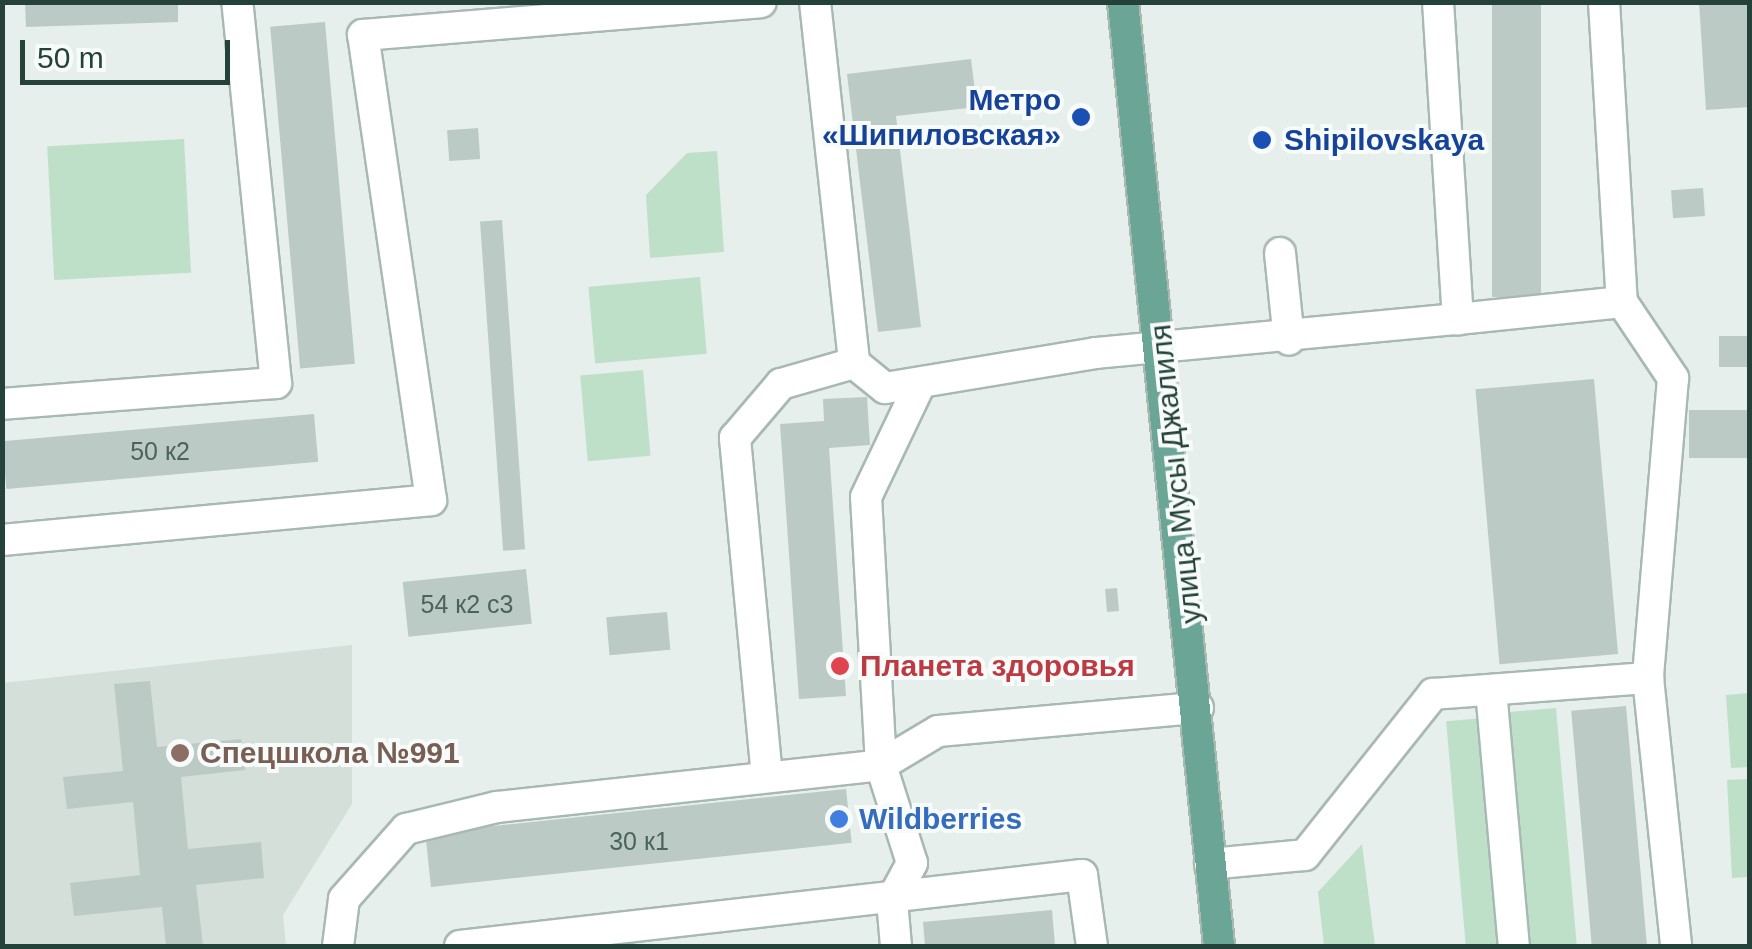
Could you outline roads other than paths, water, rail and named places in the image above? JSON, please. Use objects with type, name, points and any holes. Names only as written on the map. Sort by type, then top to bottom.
[{"type":"main road","name":"улица Мусы Джалиля","points":[[1123,2],[1164,347],[1219,946]]},
{"type":"lane","points":[[2,404],[276,382],[237,2]]},
{"type":"lane","points":[[2,540],[431,500],[363,35],[761,2]]},
{"type":"lane","points":[[815,2],[854,363],[885,388],[1164,347],[1289,340],[1622,302]]},
{"type":"lane","points":[[1438,2],[1458,319]]},
{"type":"lane","points":[[1604,2],[1622,302],[1673,378],[1648,678],[1676,946]]},
{"type":"lane","points":[[1280,253],[1289,340]]},
{"type":"lane","points":[[766,777],[735,438],[781,384],[854,363]]},
{"type":"lane","points":[[896,946],[892,900],[912,863],[881,765],[866,497],[920,384]]},
{"type":"lane","points":[[1210,864],[1305,855],[1433,694],[1648,678]]},
{"type":"lane","points":[[1491,690],[1514,946]]},
{"type":"lane","points":[[338,946],[344,899],[406,829],[497,807],[881,765],[938,731],[1198,708]]},
{"type":"lane","points":[[460,946],[892,900],[1082,874],[1092,946]]},
{"type":"place","name":"Метро «Шипиловская»","points":[[1081,117]]},
{"type":"place","name":"Shipilovskaya","points":[[1262,140]]},
{"type":"place","name":"Планета здоровья","points":[[840,666]]},
{"type":"place","name":"Спецшкола №991","points":[[180,753]]},
{"type":"place","name":"Wildberries","points":[[839,819]]}]
